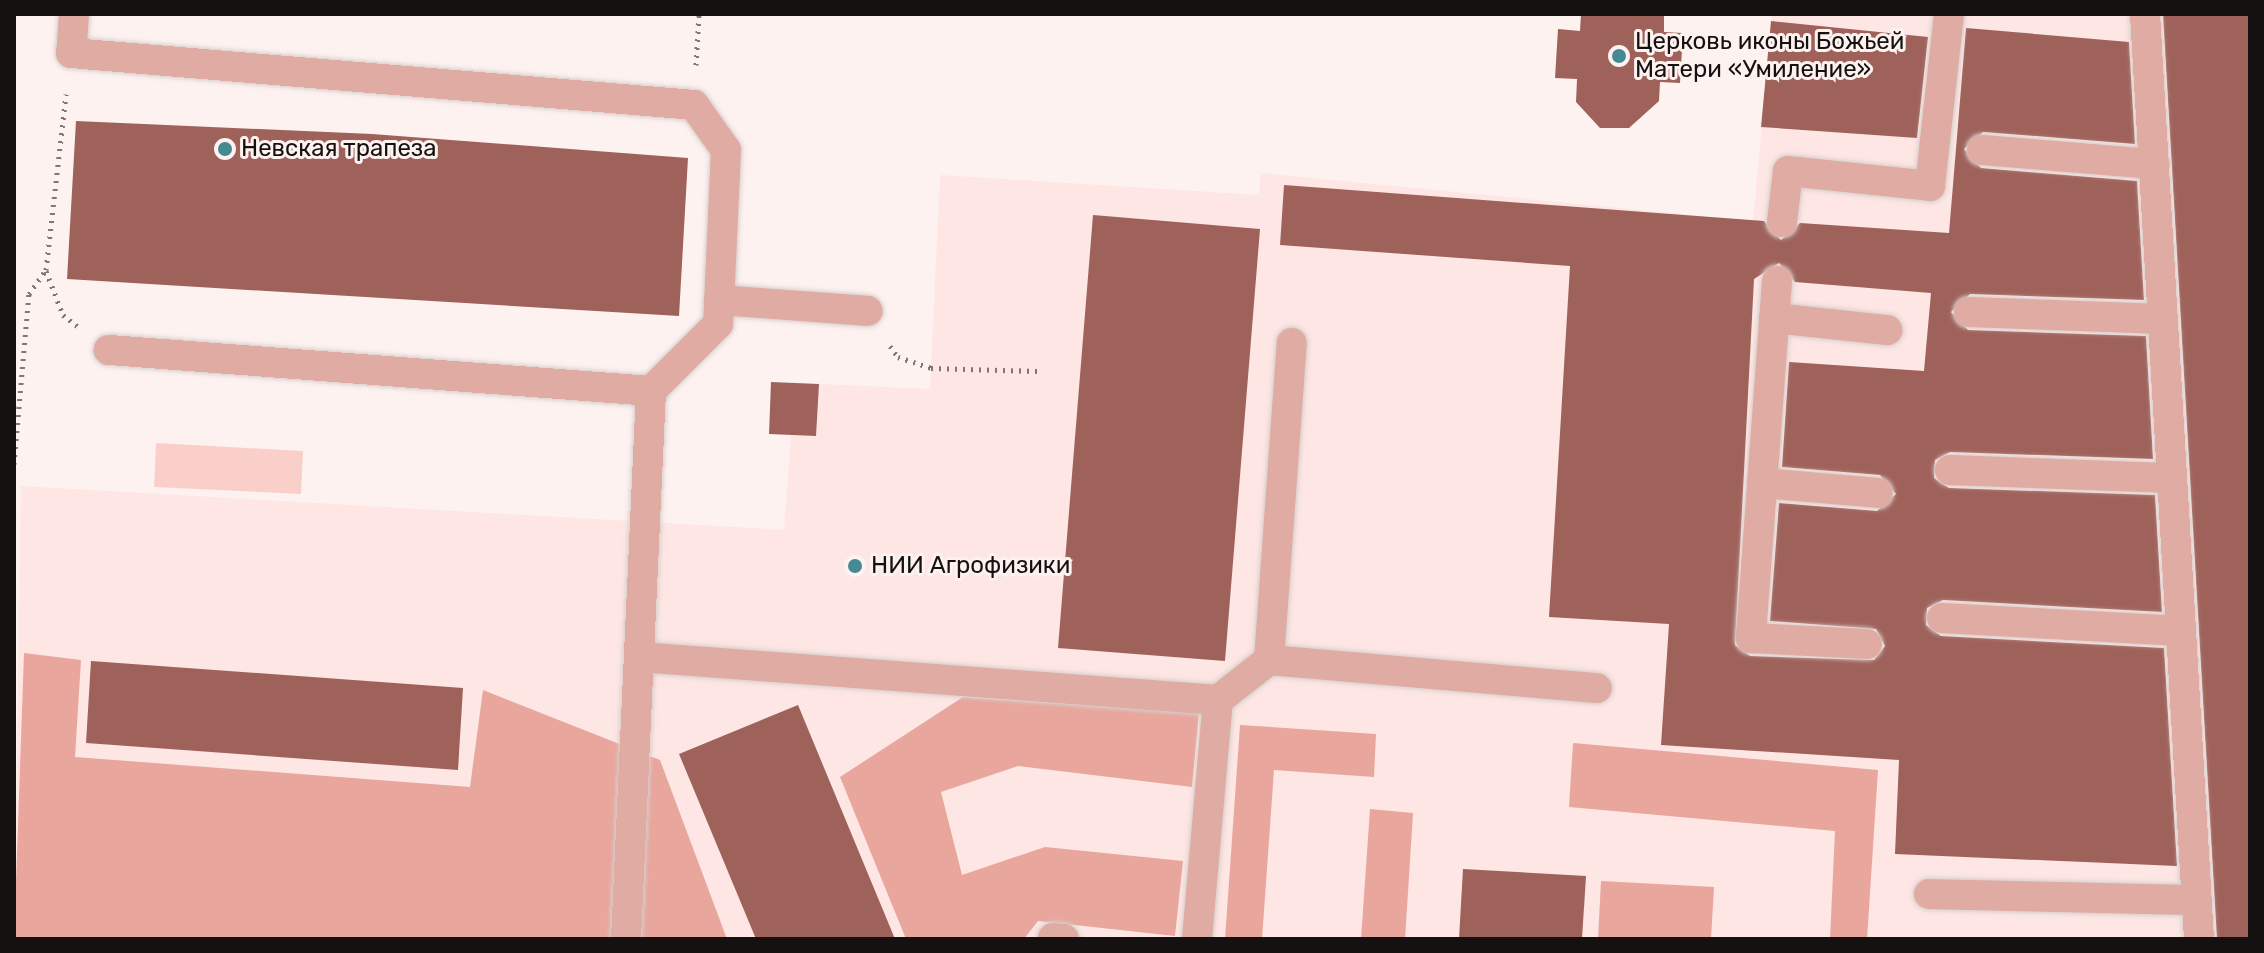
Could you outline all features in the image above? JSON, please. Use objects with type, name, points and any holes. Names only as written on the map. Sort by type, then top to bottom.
[{"type":"lane","points":[[74,14],[71,53],[694,105],[726,150],[718,324],[651,391],[626,939]]},
{"type":"lane","points":[[1782,222],[1788,171],[1930,186],[1949,14]]},
{"type":"lane","points":[[2145,14],[2199,939]]},
{"type":"lane","points":[[1982,150],[2154,164]]},
{"type":"lane","points":[[1777,281],[1751,638],[1867,644]]},
{"type":"lane","points":[[719,300],[868,311]]},
{"type":"lane","points":[[1969,312],[2163,319]]},
{"type":"lane","points":[[1774,318],[1887,330]]},
{"type":"lane","points":[[1269,660],[1292,343]]},
{"type":"lane","points":[[109,350],[651,391]]},
{"type":"lane","points":[[1950,470],[2172,478]]},
{"type":"lane","points":[[1762,483],[1878,493]]},
{"type":"lane","points":[[1942,618],[2181,631]]},
{"type":"lane","points":[[639,657],[1218,700],[1269,660],[1597,688]]},
{"type":"lane","points":[[1197,939],[1218,700]]},
{"type":"lane","points":[[1929,894],[2197,900]]},
{"type":"path","points":[[71,53],[46,270],[63,315],[109,350]]},
{"type":"path","points":[[14,464],[29,294],[46,270]]},
{"type":"path","points":[[868,311],[898,357],[931,368],[1038,371]]},
{"type":"shaded area","name":"НИИ Агрофизики","points":[[1772,14],[2250,14],[2250,939],[14,939],[21,486],[784,530],[791,435],[816,436],[819,384],[930,389],[940,175],[1259,195],[1261,173],[1753,221]]},
{"type":"shaded area","points":[[156,443],[303,451],[301,494],[154,487]]},
{"type":"shaded area","points":[[24,653],[81,660],[75,757],[470,787],[483,690],[660,760],[727,939],[14,939]]},
{"type":"shaded area","points":[[963,697],[1199,713],[1192,787],[1018,766],[941,792],[962,875],[1045,847],[1183,861],[1175,936],[1038,921],[1024,939],[906,939],[840,777]]},
{"type":"shaded area","points":[[1240,725],[1376,734],[1374,777],[1274,770],[1262,939],[1225,939]]},
{"type":"shaded area","points":[[1573,743],[1878,770],[1867,939],[1830,939],[1835,831],[1569,807]]},
{"type":"shaded area","points":[[1370,809],[1413,813],[1405,939],[1361,939]]},
{"type":"shaded area","points":[[1601,881],[1714,887],[1711,939],[1598,939]]},
{"type":"building","name":"Церковь иконы Божьей Матери «Умиление»","points":[[1581,14],[1664,16],[1664,32],[1683,33],[1680,83],[1660,82],[1659,101],[1629,128],[1600,128],[1576,102],[1577,79],[1555,78],[1558,29],[1580,31]]},
{"type":"building","points":[[2163,14],[2250,14],[2250,939],[2217,939]]},
{"type":"building","points":[[1771,21],[1928,37],[1917,138],[1761,127]]},
{"type":"building","points":[[1966,28],[2129,42],[2135,144],[1983,132],[1964,149],[1981,168],[2137,181],[2144,300],[1970,294],[1951,312],[1968,330],[2146,336],[2153,459],[1950,452],[1935,460],[1934,478],[1949,488],[2155,495],[2162,612],[1943,600],[1927,608],[1926,625],[1941,636],[2164,648],[2177,866],[1895,854],[1899,760],[1661,745],[1669,624],[1549,617],[1570,266],[1280,245],[1284,185],[1764,221],[1781,240],[1800,223],[1949,233]],"holes":[[[1779,263],[1795,282],[1931,293],[1924,371],[1789,362],[1782,467],[1880,475],[1896,494],[1877,511],[1779,503],[1770,621],[1876,629],[1885,646],[1874,660],[1750,656],[1735,645],[1754,279]]]},
{"type":"building","points":[[76,121],[372,134],[688,158],[679,316],[67,279]]},
{"type":"building","points":[[1093,215],[1260,229],[1225,661],[1058,648]]},
{"type":"building","points":[[771,382],[819,384],[816,436],[769,434]]},
{"type":"building","points":[[91,661],[463,688],[458,770],[86,743]]},
{"type":"building","points":[[798,705],[895,939],[756,939],[679,754]]},
{"type":"building","points":[[1463,869],[1586,876],[1582,939],[1459,939]]},
{"type":"place","name":"Церковь иконы Божьей Матери «Умиление»","points":[[1619,56]]},
{"type":"place","name":"Невская трапеза","points":[[225,149]]},
{"type":"place","name":"НИИ Агрофизики","points":[[855,566]]}]
